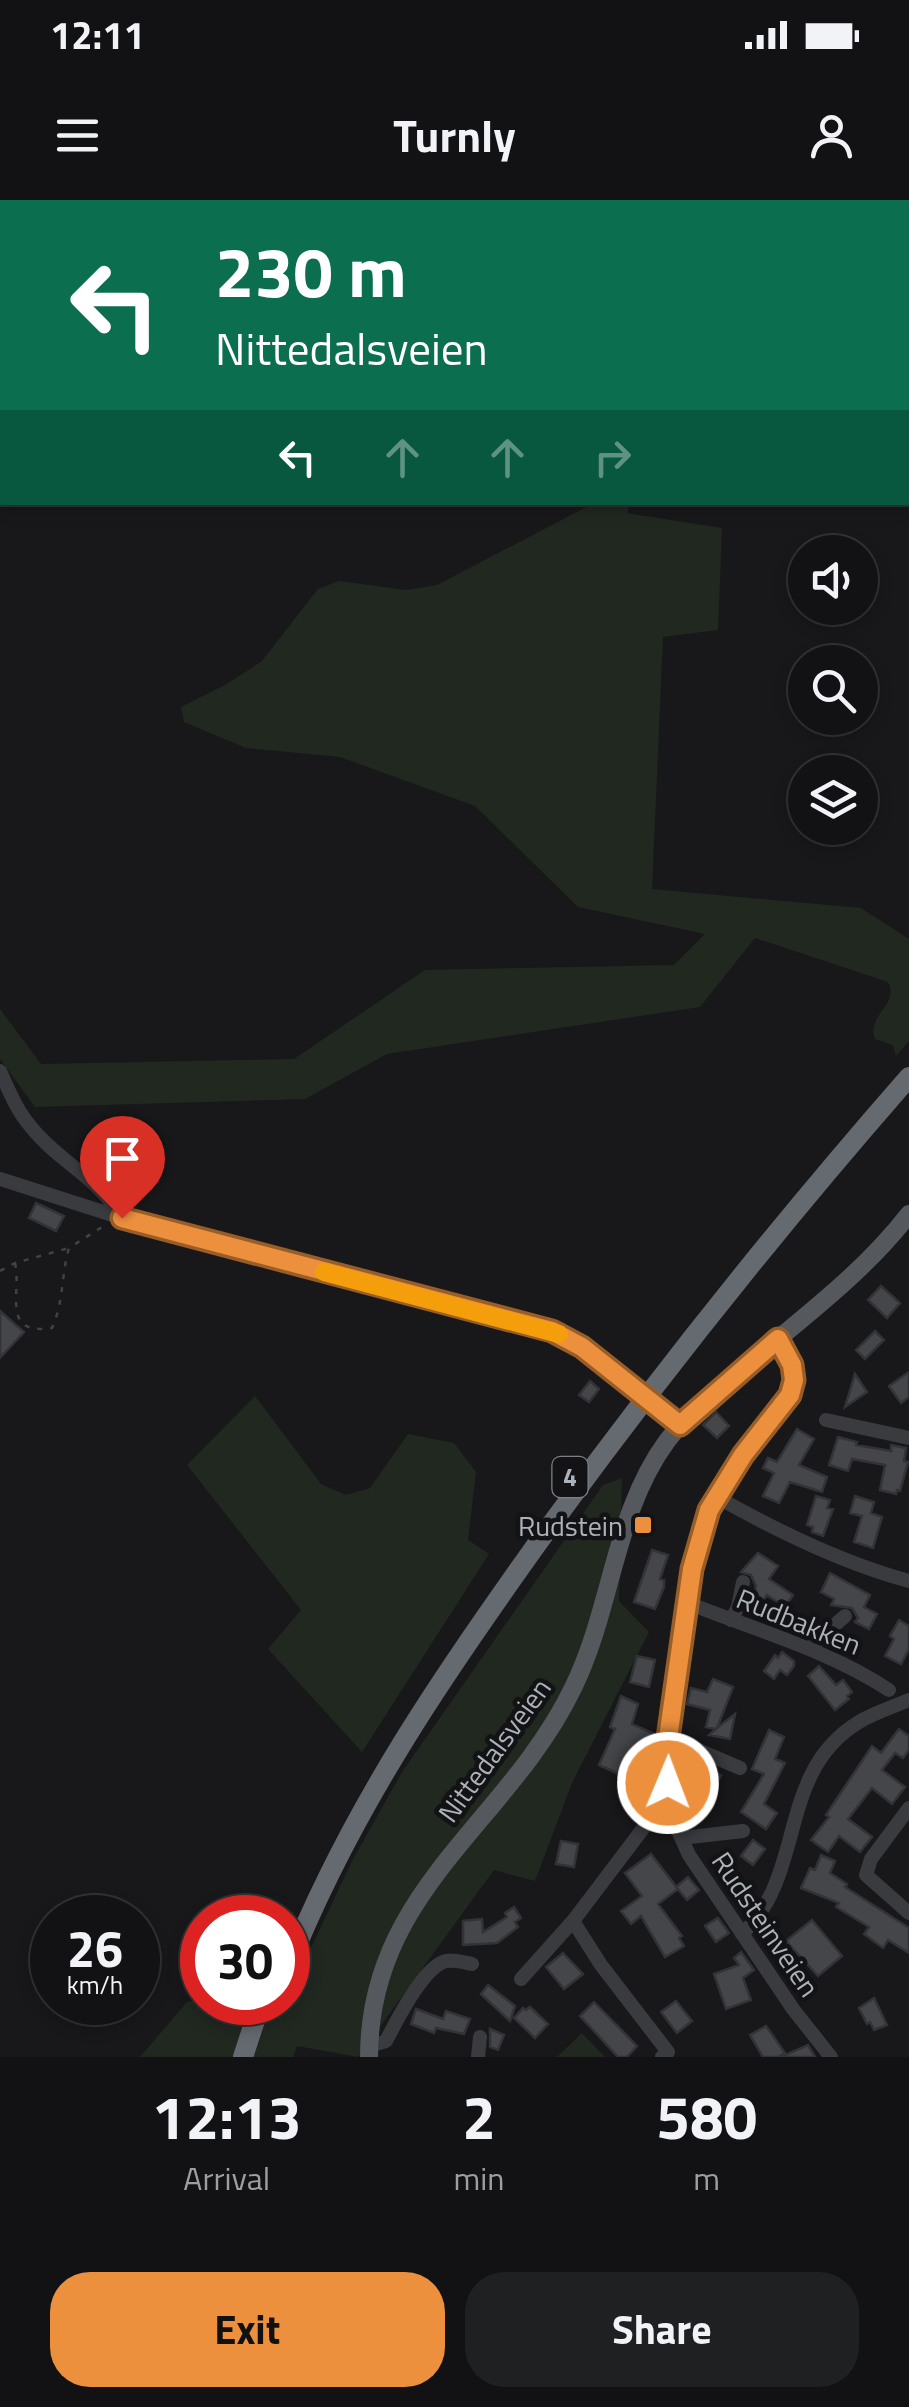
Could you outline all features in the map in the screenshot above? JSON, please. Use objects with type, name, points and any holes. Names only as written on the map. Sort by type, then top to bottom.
[{"type":"highway","name":"4","points":[[306,1895],[360,1786],[505,1567],[708,1298],[909,1058]]},
{"type":"highway","name":"4","points":[[310,1919],[352,1826],[426,1703],[486,1616],[717,1307],[909,1077]]},
{"type":"highway","points":[[242,2057],[253,2025]]},
{"type":"highway","points":[[256,2057],[266,2025]]},
{"type":"main road","name":"Nittedalsveien","points":[[376,2051],[374,1995],[395,1936],[420,1896],[531,1754],[564,1704],[587,1656],[638,1495],[658,1454],[680,1425],[906,1225]]},
{"type":"street","points":[[0,1071],[31,1128],[102,1189],[122,1218]]},
{"type":"street","points":[[0,1179],[122,1218],[539,1326],[566,1336],[596,1357],[680,1425]]},
{"type":"street","name":"Rudsteinveien","points":[[778,1339],[792,1365],[790,1395],[743,1455],[716,1498],[696,1556],[668,1738],[668,1783],[681,1838],[742,1934],[831,2057]]},
{"type":"street","points":[[826,1420],[909,1438]]},
{"type":"street","points":[[716,1498],[795,1538],[909,1582]]},
{"type":"street","points":[[731,1620],[743,1582]]},
{"type":"street","name":"Rudbakken","points":[[688,1603],[810,1648],[889,1690]]},
{"type":"street","points":[[810,1648],[844,1616]]},
{"type":"street","points":[[742,1934],[761,1916],[772,1896],[796,1808],[812,1770],[838,1739],[859,1722],[907,1704]]},
{"type":"street","points":[[668,1738],[740,1768]]},
{"type":"street","points":[[909,1808],[871,1860],[866,1874],[909,1913]]},
{"type":"street","points":[[521,1979],[573,1921],[645,1826],[672,1812]]},
{"type":"street","points":[[681,1838],[743,1831]]},
{"type":"street","points":[[573,1921],[665,2055]]},
{"type":"street","points":[[376,2051],[436,1966],[452,1960],[472,1964]]},
{"type":"street","points":[[478,2057],[480,2037]]},
{"type":"path","points":[[0,1271],[70,1248],[122,1218]]},
{"type":"path","points":[[15,1263],[19,1280],[14,1308],[22,1324],[35,1330],[52,1328],[62,1306],[62,1274],[70,1248]]},
{"type":"shaded area","points":[[590,505],[629,505],[627,513],[722,528],[718,630],[663,637],[652,889],[861,908],[909,939],[909,1041],[896,1056],[893,1045],[875,1039],[875,1023],[890,998],[888,982],[755,938],[700,1007],[387,1054],[305,1099],[35,1107],[0,1059],[0,1009],[41,1064],[294,1059],[425,970],[674,965],[705,934],[578,907],[475,806],[340,757],[246,748],[184,722],[181,707],[262,661],[318,589],[339,581],[406,590],[437,585]]},
{"type":"shaded area","points":[[255,1396],[321,1484],[346,1495],[370,1488],[408,1434],[454,1443],[476,1472],[468,1540],[489,1554],[362,1752],[268,1649],[301,1610],[187,1465]]},
{"type":"shaded area","points":[[622,1478],[619,1601],[649,1632],[572,1783],[535,1881],[494,1870],[358,2057],[297,2046],[293,2057],[140,2057],[180,2010],[180,2025],[310,2025],[310,1950],[352,1861],[402,1772],[603,1485]]},
{"type":"shaded area","points":[[582,2033],[605,2057],[557,2057]]},
{"type":"building","points":[[36,1203],[64,1216],[56,1231],[29,1218]]},
{"type":"building","points":[[881,1286],[900,1303],[887,1318],[868,1300]]},
{"type":"building","points":[[0,1311],[24,1332],[0,1358]]},
{"type":"building","points":[[875,1331],[884,1340],[865,1359],[856,1350]]},
{"type":"building","points":[[909,1372],[909,1397],[901,1403],[889,1386]]},
{"type":"building","points":[[855,1374],[867,1392],[845,1407]]},
{"type":"building","points":[[590,1381],[599,1389],[589,1402],[579,1395]]},
{"type":"building","points":[[716,1412],[729,1426],[717,1438],[703,1425]]},
{"type":"building","points":[[797,1429],[814,1439],[799,1465],[827,1477],[822,1492],[790,1482],[779,1503],[763,1496],[774,1473],[763,1468],[768,1458],[777,1462]]},
{"type":"building","points":[[838,1437],[857,1442],[856,1445],[891,1451],[891,1445],[906,1448],[904,1461],[908,1462],[900,1491],[896,1494],[880,1490],[885,1465],[852,1459],[848,1471],[829,1465]]},
{"type":"building","points":[[816,1496],[830,1500],[827,1508],[833,1509],[823,1536],[807,1525]]},
{"type":"building","points":[[855,1496],[874,1502],[871,1513],[882,1517],[873,1548],[854,1542],[862,1516],[850,1513]]},
{"type":"building","points":[[652,1550],[668,1555],[660,1579],[664,1580],[664,1587],[655,1609],[634,1602]]},
{"type":"building","points":[[758,1553],[778,1566],[769,1579],[793,1595],[785,1607],[767,1595],[755,1613],[749,1609],[756,1586],[751,1575],[741,1572]]},
{"type":"building","points":[[830,1573],[870,1595],[864,1607],[877,1614],[869,1629],[855,1622],[858,1618],[852,1608],[831,1605],[834,1599],[821,1592]]},
{"type":"building","points":[[899,1620],[909,1626],[909,1649],[901,1664],[885,1656]]},
{"type":"building","points":[[782,1652],[794,1661],[794,1666],[787,1675],[780,1670],[774,1679],[764,1671],[775,1655],[778,1658]]},
{"type":"building","points":[[637,1656],[655,1660],[649,1687],[630,1682]]},
{"type":"building","points":[[819,1666],[836,1685],[843,1680],[852,1692],[835,1710],[808,1676]]},
{"type":"building","points":[[713,1679],[733,1687],[717,1728],[735,1714],[730,1739],[709,1735],[716,1729],[706,1727],[710,1710],[687,1704],[691,1688],[707,1692]]},
{"type":"building","points":[[621,1696],[638,1704],[632,1724],[655,1734],[632,1780],[599,1765],[615,1729],[610,1727]]},
{"type":"building","points":[[899,1729],[909,1736],[909,1750],[903,1758],[895,1753],[882,1770],[905,1787],[892,1804],[872,1788],[848,1819],[872,1837],[860,1852],[839,1836],[828,1852],[811,1840],[872,1746],[881,1753]]},
{"type":"building","points":[[769,1730],[784,1737],[775,1759],[785,1763],[764,1804],[777,1813],[766,1829],[741,1812],[764,1774],[752,1769]]},
{"type":"building","points":[[701,1766],[721,1775],[714,1790],[706,1787],[703,1793],[690,1787]]},
{"type":"building","points":[[642,1781],[656,1787],[649,1801],[636,1795]]},
{"type":"building","points":[[753,1840],[765,1849],[753,1865],[741,1856]]},
{"type":"building","points":[[561,1841],[578,1844],[574,1867],[556,1864]]},
{"type":"building","points":[[651,1854],[678,1889],[658,1904],[682,1936],[679,1938],[684,1946],[665,1957],[641,1916],[631,1924],[621,1911],[642,1896],[625,1873]]},
{"type":"building","points":[[821,1855],[835,1861],[830,1873],[847,1884],[845,1887],[909,1928],[909,1953],[888,1940],[883,1948],[864,1934],[869,1927],[836,1907],[839,1903],[801,1888]]},
{"type":"building","points":[[688,1877],[699,1890],[687,1900],[676,1887]]},
{"type":"building","points":[[514,1907],[521,1918],[515,1922],[518,1927],[497,1943],[463,1945],[463,1921],[482,1919],[483,1932],[507,1917],[505,1913]]},
{"type":"building","points":[[718,1918],[729,1933],[716,1942],[705,1926]]},
{"type":"building","points":[[812,1920],[842,1956],[818,1976],[786,1941]]},
{"type":"building","points":[[741,1952],[754,1970],[743,1978],[751,2000],[726,2009],[714,1974],[739,1965],[734,1958]]},
{"type":"building","points":[[563,1953],[583,1974],[564,1989],[546,1967]]},
{"type":"building","points":[[488,1985],[515,2006],[510,2021],[481,1994]]},
{"type":"building","points":[[874,1998],[887,2025],[874,2030],[859,2008]]},
{"type":"building","points":[[676,2001],[692,2021],[677,2033],[661,2012]]},
{"type":"building","points":[[594,2002],[637,2046],[627,2057],[618,2057],[580,2016]]},
{"type":"building","points":[[530,2007],[548,2024],[535,2038],[514,2018],[523,2008]]},
{"type":"building","points":[[416,2009],[443,2019],[446,2011],[470,2019],[464,2034],[436,2028],[434,2033],[411,2024]]},
{"type":"building","points":[[766,2026],[785,2053],[778,2057],[763,2057],[750,2035]]},
{"type":"building","points":[[490,2029],[504,2035],[498,2050],[490,2047]]},
{"type":"building","points":[[808,2045],[815,2057],[781,2057]]},
{"type":"slow traffic","points":[[324,1272],[559,1334]]},
{"type":"place","name":"Rudstein","points":[[643,1525]]},
{"type":"route","points":[[122,1218],[566,1336],[680,1425],[778,1339],[794,1374],[790,1395],[743,1455],[709,1510],[692,1569],[668,1738],[668,1783]]}]
